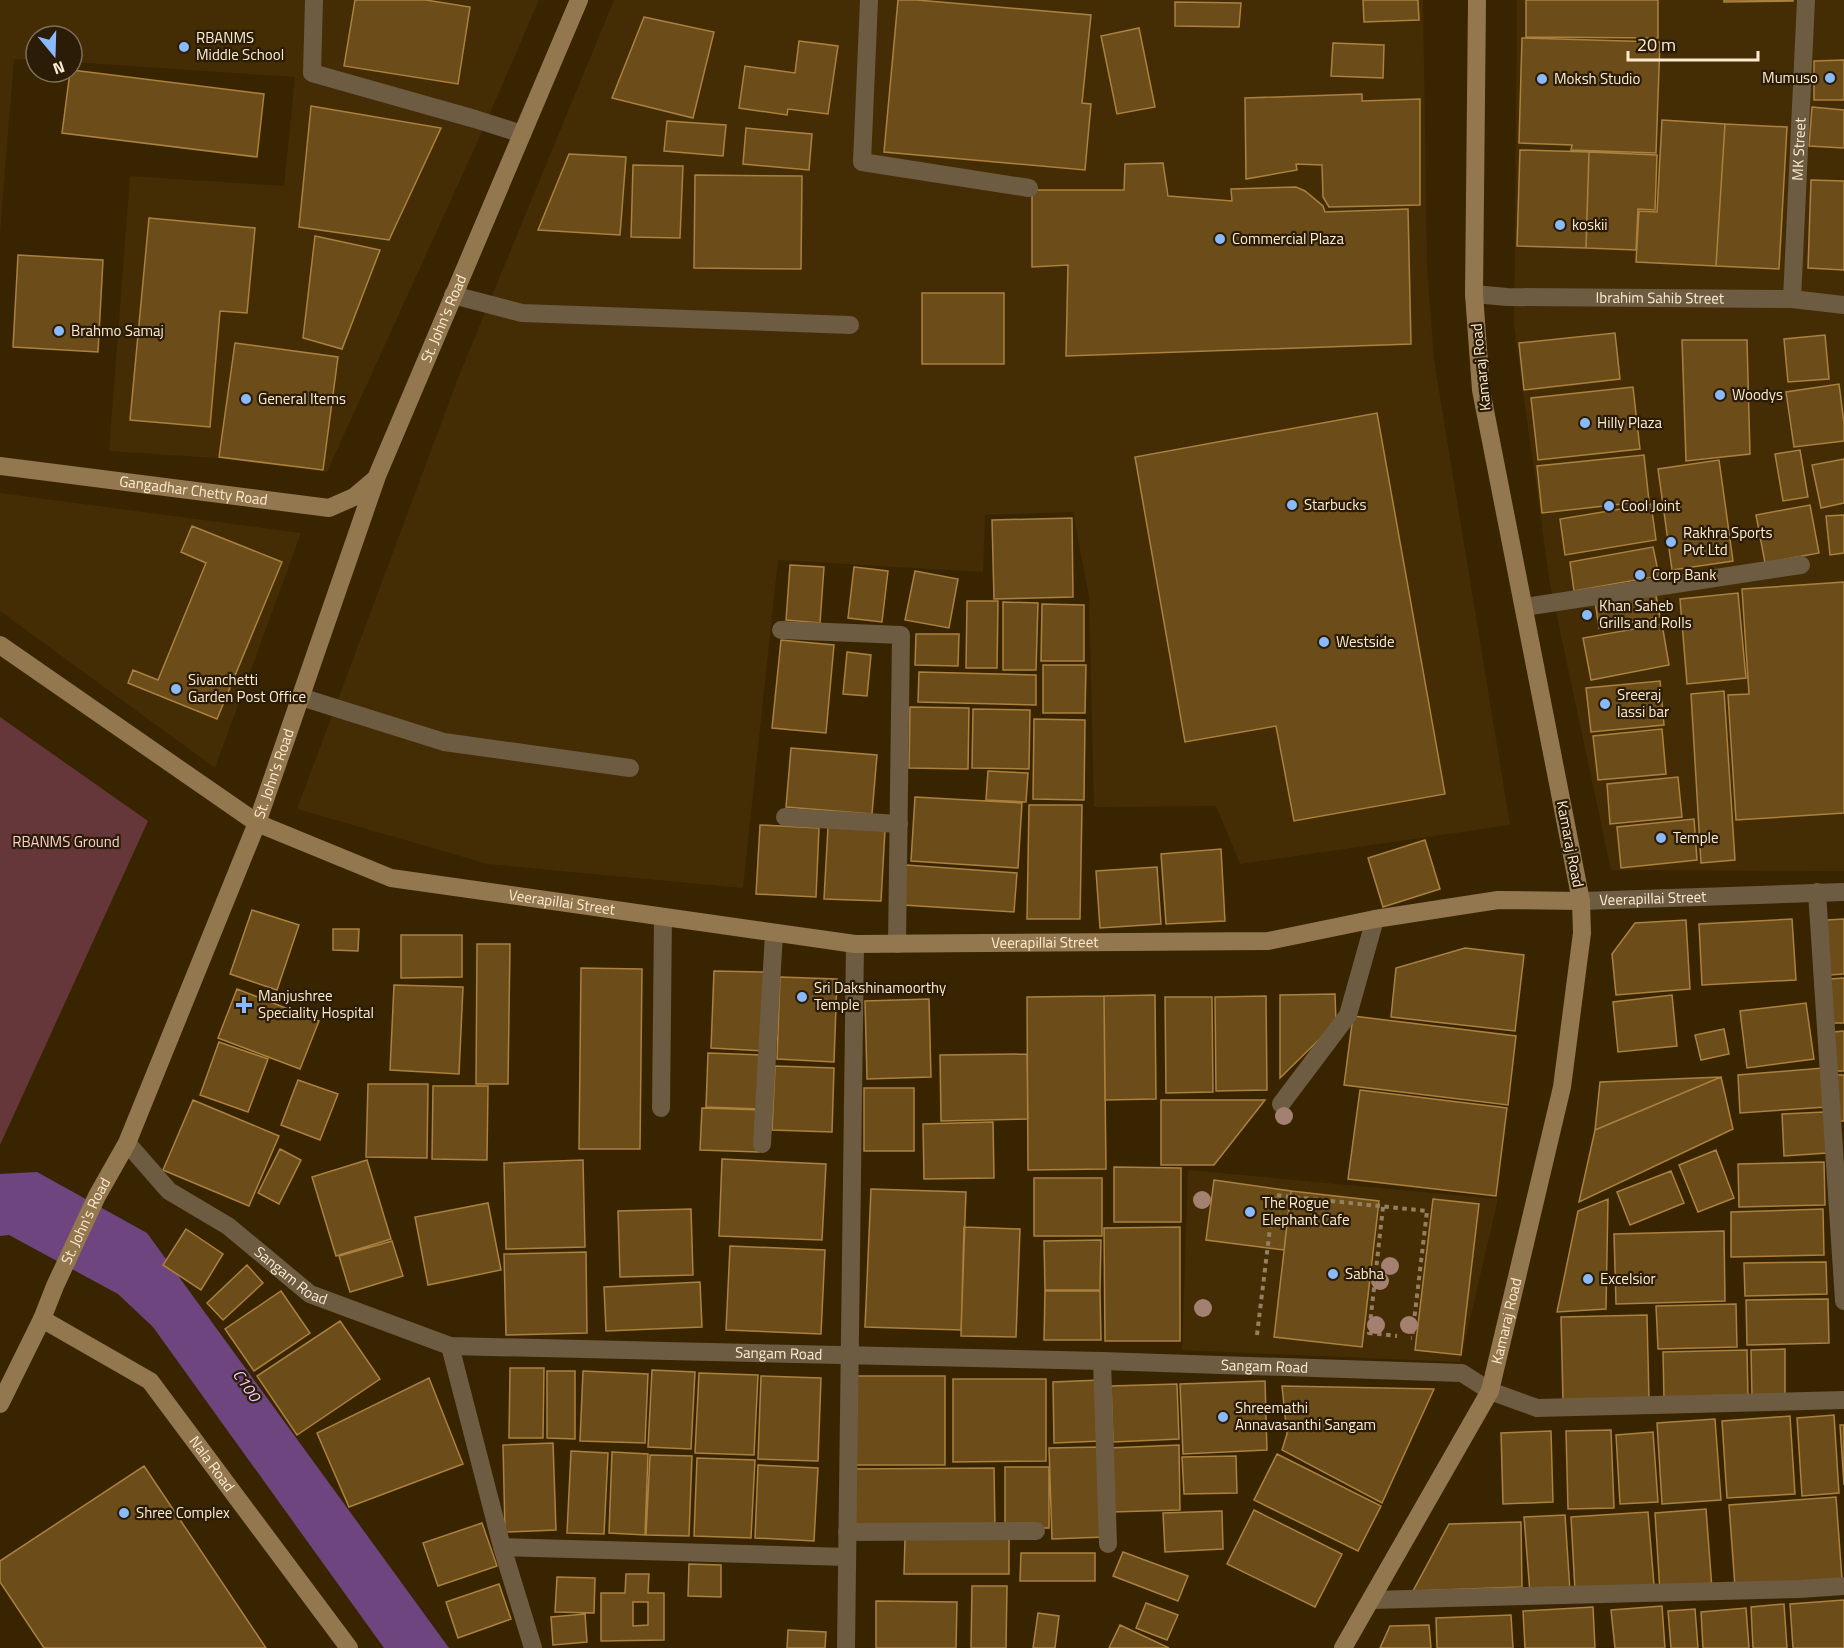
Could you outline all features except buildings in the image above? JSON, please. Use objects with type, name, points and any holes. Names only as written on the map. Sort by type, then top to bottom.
[{"type":"street","points":[[314,0],[312,74],[522,134]]},
{"type":"street","name":"St. John's Road","points":[[0,1404],[7,1373],[42,1319],[97,1196],[127,1143],[257,823],[377,476],[579,0]]},
{"type":"street","points":[[869,0],[862,162],[1029,188]]},
{"type":"street","name":"Kamaraj Road","points":[[1343,1648],[1490,1391],[1562,1087],[1582,933],[1581,901],[1481,390],[1474,294],[1477,0]]},
{"type":"street","name":"MK Street","points":[[1792,299],[1806,0]]},
{"type":"street","name":"Ibrahim Sahib Street","points":[[1474,294],[1507,297],[1792,299],[1844,305]]},
{"type":"street","points":[[453,295],[522,313],[850,325]]},
{"type":"street","name":"Gangadhar Chetty Road","points":[[0,466],[329,508],[354,497],[377,476]]},
{"type":"street","points":[[1524,607],[1800,565]]},
{"type":"street","points":[[781,630],[901,635],[897,944]]},
{"type":"street","points":[[0,645],[257,823]]},
{"type":"street","points":[[301,697],[444,742],[630,768]]},
{"type":"street","points":[[785,817],[899,824]]},
{"type":"street","name":"Veerapillai Street","points":[[257,823],[391,878],[855,944],[1268,941],[1375,919],[1498,900],[1581,901],[1844,892]]},
{"type":"street","points":[[1817,892],[1844,1301]]},
{"type":"street","points":[[661,1108],[663,917]]},
{"type":"street","points":[[1281,1104],[1348,1015],[1375,919]]},
{"type":"street","points":[[762,1144],[774,933]]},
{"type":"street","points":[[846,1648],[855,944]]},
{"type":"street","name":"Sangam Road","points":[[127,1143],[169,1191],[228,1226],[310,1294],[450,1346],[1102,1360],[1462,1373],[1490,1391],[1537,1408],[1844,1400]]},
{"type":"street","name":"Nala Road","points":[[42,1319],[150,1381],[349,1648]]},
{"type":"street","points":[[450,1346],[502,1546],[533,1648]]},
{"type":"street","points":[[1102,1360],[1108,1544]]},
{"type":"street","points":[[848,1532],[1036,1531]]},
{"type":"street","points":[[502,1546],[847,1557]]},
{"type":"street","points":[[1371,1600],[1844,1586]]},
{"type":"path","points":[[1254,1366],[1274,1195],[1429,1212],[1412,1338],[1366,1333],[1383,1207]]},
{"type":"shaded area","points":[[0,0],[539,0],[481,134],[327,472],[215,458],[109,451],[130,176],[284,186],[295,77],[84,63],[84,24],[24,24],[24,59],[14,59],[0,233]]},
{"type":"shaded area","points":[[614,0],[1423,0],[1427,265],[1434,360],[1510,825],[1240,864],[1216,806],[1094,807],[1089,597],[1073,512],[985,515],[983,572],[778,560],[743,888],[488,864],[297,809],[460,373]]},
{"type":"shaded area","points":[[1517,0],[1844,0],[1844,871],[1611,870],[1550,584],[1514,326]]},
{"type":"shaded area","name":"Sivanchetti Garden Post Office","points":[[0,493],[301,533],[215,768],[0,611]]},
{"type":"shaded area","name":"Sabha","points":[[1188,1170],[1498,1199],[1460,1362],[1182,1350]]},
{"type":"green space","name":"RBANMS Ground","points":[[0,717],[148,821],[0,1145]]},
{"type":"water","name":"C100","points":[[37,1172],[147,1233],[449,1648],[384,1648],[153,1327],[118,1294],[9,1235],[0,1236],[0,1174]]},
{"type":"place","name":"RBANMS Middle School","points":[[184,47]]},
{"type":"place","name":"Mumuso","points":[[1830,78]]},
{"type":"place","name":"Moksh Studio","points":[[1542,79]]},
{"type":"place","name":"koskii","points":[[1560,225]]},
{"type":"place","name":"Commercial Plaza","points":[[1220,239]]},
{"type":"place","name":"Brahmo Samaj","points":[[59,331]]},
{"type":"place","name":"Woodys","points":[[1720,395]]},
{"type":"place","name":"General Items","points":[[246,399]]},
{"type":"place","name":"Hilly Plaza","points":[[1585,423]]},
{"type":"place","name":"Starbucks","points":[[1292,505]]},
{"type":"place","name":"Cool Joint","points":[[1609,506]]},
{"type":"place","name":"Rakhra Sports Pvt Ltd","points":[[1671,542]]},
{"type":"place","name":"Corp Bank","points":[[1640,575]]},
{"type":"place","name":"Khan Saheb Grills and Rolls","points":[[1587,615]]},
{"type":"place","name":"Westside","points":[[1324,642]]},
{"type":"place","name":"Sivanchetti Garden Post Office","points":[[176,689]]},
{"type":"place","name":"Sreeraj lassi bar","points":[[1605,704]]},
{"type":"place","name":"Temple","points":[[1661,838]]},
{"type":"place","name":"Sri Dakshinamoorthy Temple","points":[[802,997]]},
{"type":"place","name":"Manjushree Speciality Hospital","points":[[244,1005]]},
{"type":"place","name":"The Rogue Elephant Cafe","points":[[1250,1212]]},
{"type":"place","name":"Sabha","points":[[1333,1274]]},
{"type":"place","name":"Excelsior","points":[[1588,1279]]},
{"type":"place","name":"Shreemathi Annavasanthi Sangam","points":[[1223,1417]]},
{"type":"place","name":"Shree Complex","points":[[124,1513]]}]
